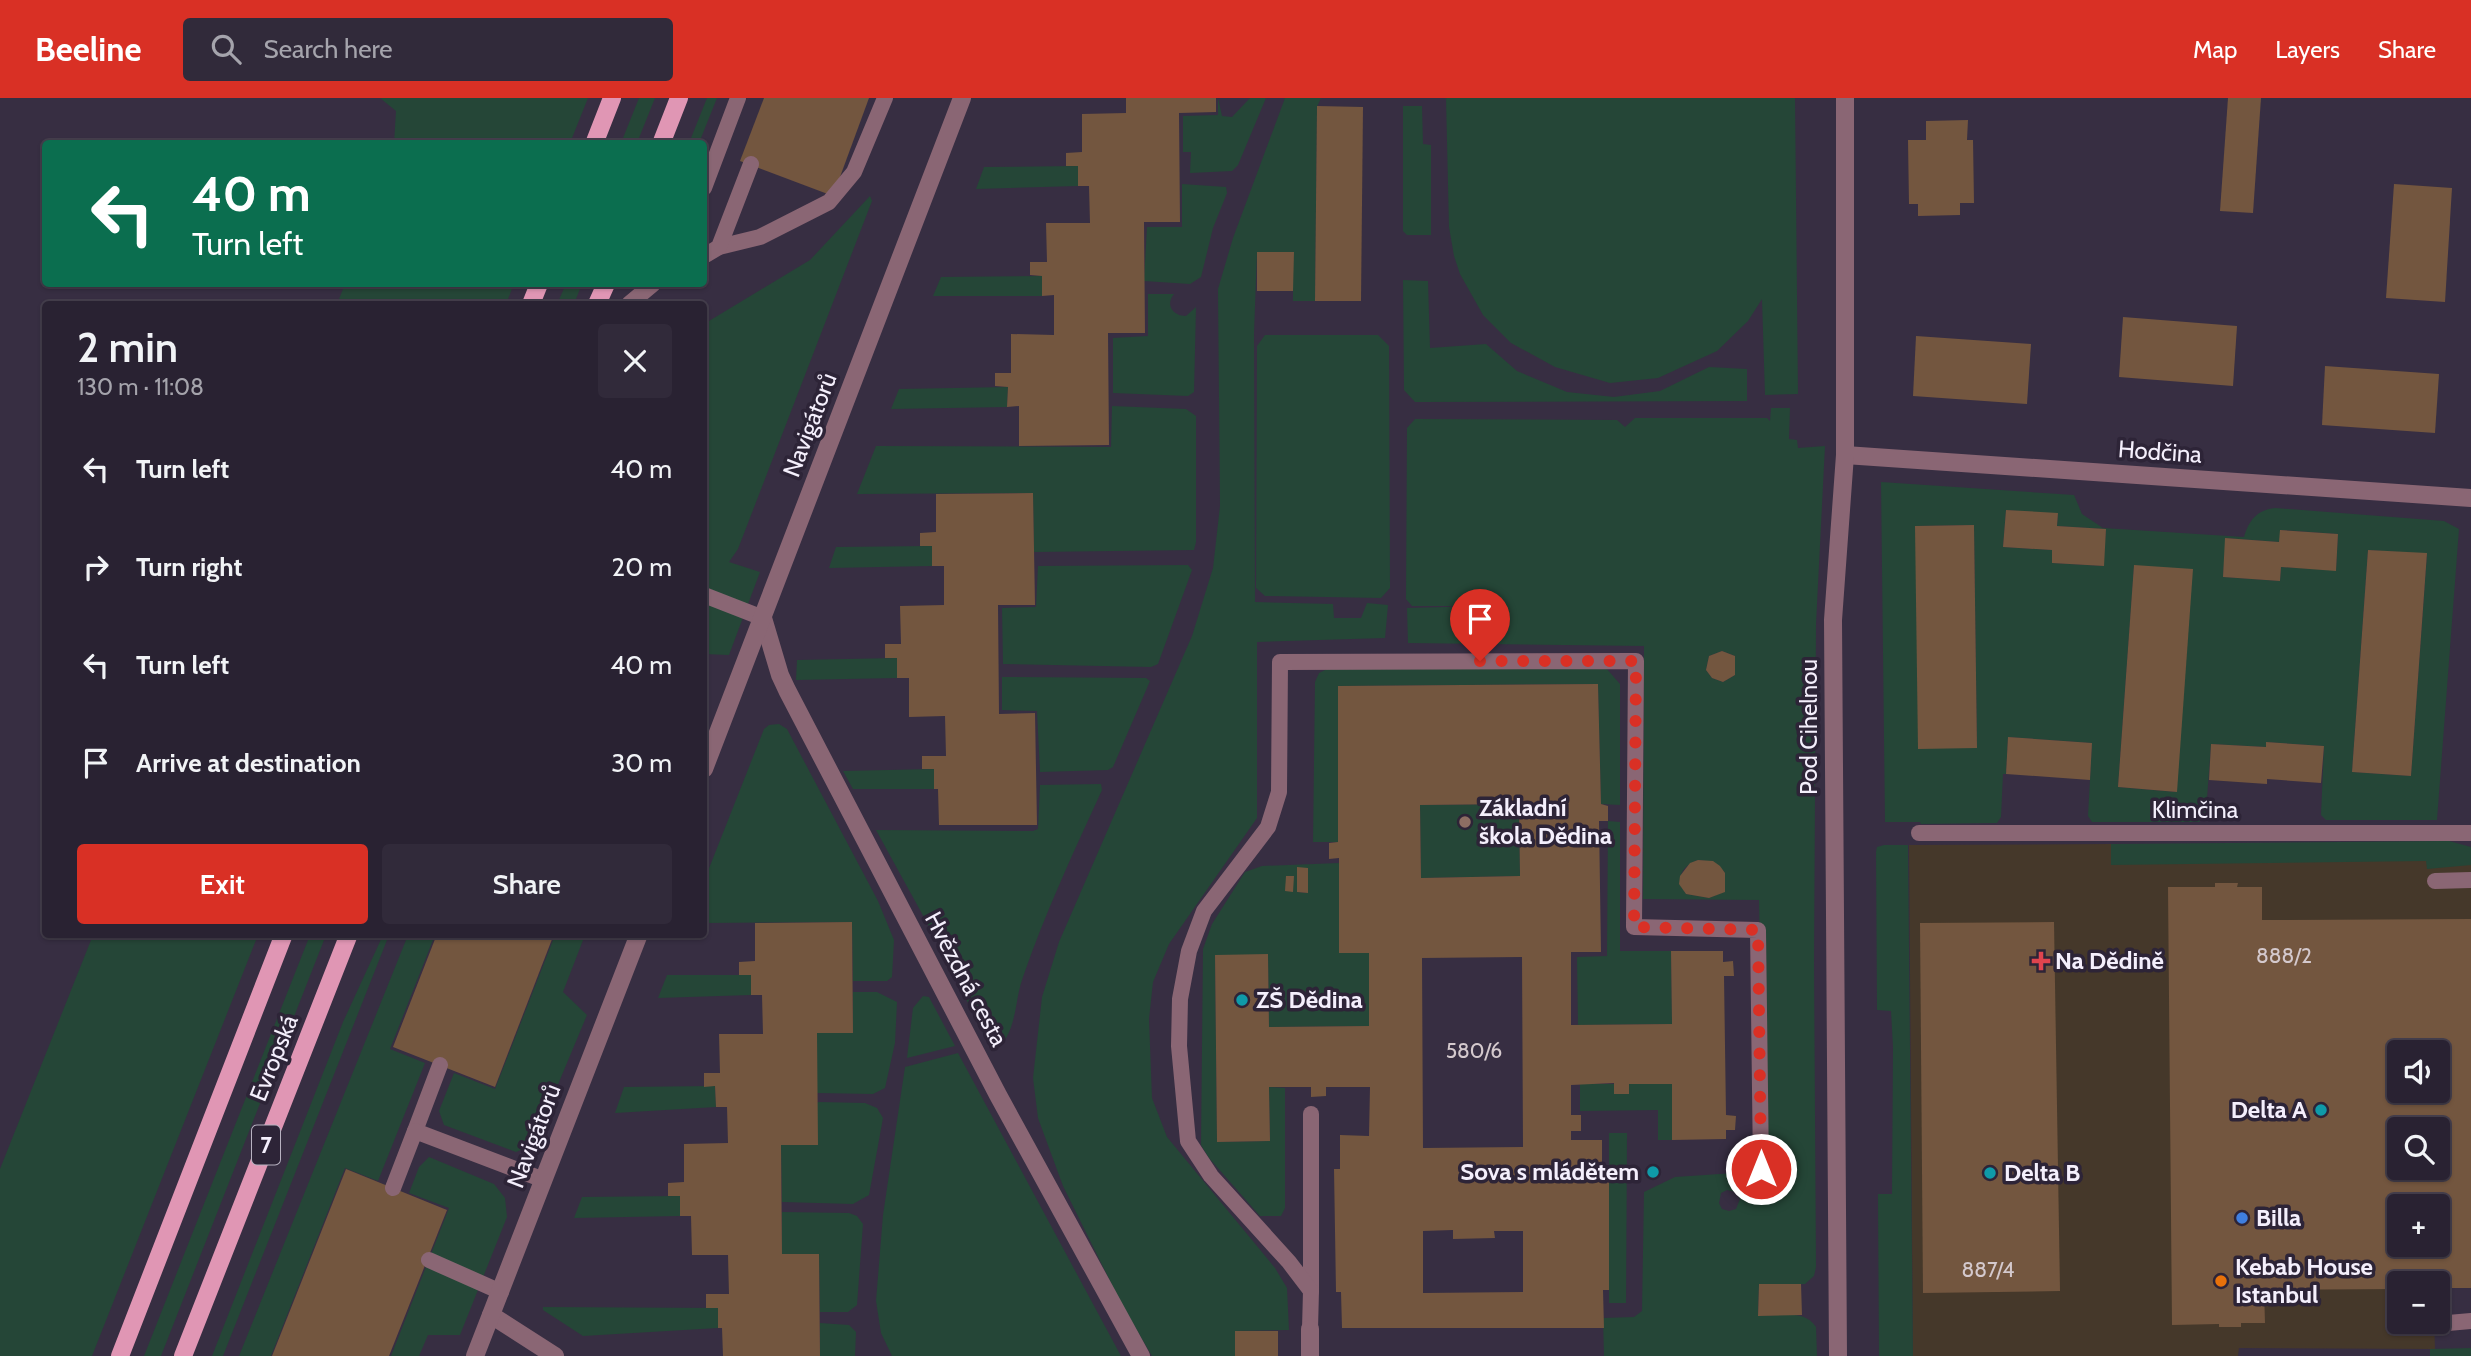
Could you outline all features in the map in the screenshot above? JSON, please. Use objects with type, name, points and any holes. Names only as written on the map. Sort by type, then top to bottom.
[{"type":"main road","points":[[596,140],[612,98]]},
{"type":"main road","points":[[663,140],[679,98]]},
{"type":"main road","name":"Evropská","points":[[120,1356],[282,938]]},
{"type":"main road","name":"Evropská","points":[[183,1356],[347,938]]},
{"type":"street","name":"Navigátorů","points":[[707,761],[962,98]]},
{"type":"street","name":"Pod Cihelnou","points":[[1838,1356],[1833,620],[1845,455],[1845,98]]},
{"type":"street","name":"Hodčina","points":[[1845,455],[2471,498]]},
{"type":"street","name":"Hvězdná cesta","points":[[762,618],[787,690],[998,1095],[1141,1356]]},
{"type":"street","name":"Navigátorů","points":[[475,1356],[637,938]]},
{"type":"street","points":[[491,1315],[555,1356]]},
{"type":"street","points":[[1310,1329],[1310,1356]]},
{"type":"lane","points":[[707,180],[738,98]]},
{"type":"lane","points":[[707,254],[719,247],[761,237],[829,202],[854,172],[885,98]]},
{"type":"lane","points":[[719,247],[751,164]]},
{"type":"lane","points":[[633,301],[649,287]]},
{"type":"lane","points":[[707,596],[762,618]]},
{"type":"lane","points":[[1311,1291],[1289,1262],[1211,1176],[1188,1141],[1179,1057],[1180,999],[1189,951],[1204,911],[1268,827],[1279,792],[1280,662],[1636,661],[1634,927],[1758,930],[1761,1169]]},
{"type":"lane","name":"Klimčina","points":[[1919,833],[2471,833]]},
{"type":"lane","points":[[2435,881],[2471,880]]},
{"type":"lane","points":[[393,1188],[440,1065]]},
{"type":"lane","points":[[1310,1329],[1311,1114]]},
{"type":"lane","points":[[415,1131],[544,1180]]},
{"type":"lane","points":[[429,1260],[500,1292]]},
{"type":"lane","points":[[2450,1323],[2471,1321]]},
{"type":"shaded area","points":[[1909,845],[2471,847],[2471,1288],[2450,1288],[2450,1271],[2387,1271],[2387,1334],[2434,1334],[2435,1349],[2239,1348],[2238,1356],[1913,1356]]},
{"type":"green space","points":[[380,98],[588,98],[571,140],[394,140],[396,111]]},
{"type":"green space","points":[[639,98],[655,98],[638,140],[622,140]]},
{"type":"green space","points":[[707,98],[717,98],[700,140],[690,140]]},
{"type":"green space","points":[[1218,98],[1222,116],[1232,117],[1250,98],[1266,98],[1238,165],[1232,171],[1190,173],[1191,152],[1183,152],[1183,116],[1218,115]]},
{"type":"green space","points":[[1285,98],[1321,98],[1317,107],[1315,301],[1293,301],[1293,252],[1257,252],[1254,333],[1255,602],[1333,604],[1334,618],[1361,618],[1367,603],[1388,605],[1385,638],[1257,642],[1257,818],[1169,944],[1153,982],[1149,1019],[1152,1098],[1167,1137],[1275,1268],[1287,1288],[1289,1330],[1235,1331],[1236,1356],[1152,1356],[1121,1303],[1063,1186],[1038,1118],[1033,1078],[1042,997],[1059,942],[1192,636],[1213,568],[1220,506],[1218,289],[1233,238]]},
{"type":"green space","points":[[1446,98],[1795,98],[1798,394],[1765,395],[1762,299],[1748,321],[1717,351],[1658,378],[1610,383],[1555,367],[1511,343],[1483,315],[1460,274],[1454,256],[1449,227]]},
{"type":"green space","points":[[1403,106],[1422,106],[1423,144],[1431,145],[1431,235],[1407,235],[1403,231]]},
{"type":"green space","points":[[1078,166],[1078,186],[976,189],[984,167]]},
{"type":"green space","points":[[1182,184],[1226,187],[1227,193],[1213,228],[1201,277],[1190,284],[1144,281],[1147,227],[1182,227]]},
{"type":"green space","points":[[870,196],[872,201],[738,549],[729,562],[760,572],[729,655],[707,654],[707,322],[810,260]]},
{"type":"green space","points":[[1042,276],[1042,296],[933,296],[941,277]]},
{"type":"green space","points":[[1403,280],[1428,281],[1430,348],[1486,344],[1517,371],[1567,392],[1614,397],[1660,391],[1709,367],[1747,369],[1747,401],[1415,402],[1404,390]]},
{"type":"green space","points":[[344,287],[513,287],[507,301],[338,301]]},
{"type":"green space","points":[[565,287],[581,287],[575,301],[558,301]]},
{"type":"green space","points":[[1148,294],[1174,294],[1170,306],[1181,316],[1186,316],[1196,307],[1194,392],[1188,396],[1113,393],[1113,338],[1148,336]]},
{"type":"green space","points":[[1265,335],[1378,335],[1389,346],[1390,588],[1381,598],[1265,596],[1256,588],[1257,346]]},
{"type":"green space","points":[[1008,387],[1007,407],[891,409],[899,389]]},
{"type":"green space","points":[[1112,406],[1186,409],[1196,416],[1194,550],[1034,552],[1033,493],[857,494],[876,446],[1111,447]]},
{"type":"green space","points":[[1771,408],[1790,408],[1789,439],[1797,440],[1798,448],[1825,446],[1816,624],[1816,1267],[1814,1276],[1805,1284],[1759,1284],[1758,1315],[1797,1315],[1811,1321],[1816,1327],[1817,1356],[1604,1356],[1603,1318],[1634,1317],[1642,1311],[1644,1192],[1675,1177],[1764,1171],[1759,900],[1643,899],[1644,646],[1408,643],[1407,608],[1483,606],[1412,606],[1406,599],[1407,428],[1415,419],[1617,420],[1625,427],[1635,418],[1767,418],[1770,421]],"holes":[[[1722,651],[1735,656],[1735,675],[1723,682],[1712,678],[1706,670],[1709,656]],[[1698,860],[1713,863],[1725,873],[1725,891],[1709,898],[1686,894],[1681,878],[1687,866]],[[1727,1190],[1736,1192],[1740,1199],[1736,1209],[1722,1209],[1719,1203],[1721,1193]]]},
{"type":"green space","points":[[1881,482],[2074,495],[2082,514],[2103,528],[2244,537],[2255,517],[2263,511],[2275,508],[2444,521],[2459,529],[2437,820],[2326,820],[2321,815],[2324,746],[2266,742],[2266,747],[2211,744],[2206,812],[2199,822],[2092,822],[2088,816],[2092,743],[2008,737],[2001,817],[1997,823],[1885,822]],"holes":[[[2006,510],[2058,514],[2057,526],[2106,529],[2103,566],[2052,563],[2052,550],[2003,547]],[[1974,525],[1977,747],[1915,526]],[[2281,530],[2338,534],[2336,570],[2281,567],[2280,581],[2223,577],[2226,538],[2279,542]],[[2368,550],[2427,554],[2411,776],[2352,772]],[[2134,566],[2176,792],[2118,787]]]},
{"type":"green space","points":[[932,546],[932,566],[829,568],[836,547]]},
{"type":"green space","points":[[1188,565],[1192,570],[1158,664],[1151,667],[1003,664],[1002,608],[1036,607],[1038,566]]},
{"type":"green space","points":[[897,658],[897,678],[796,680],[797,660]]},
{"type":"green space","points":[[1606,668],[1620,684],[1620,805],[1601,804],[1598,684],[1338,686],[1338,842],[1313,842],[1315,682],[1319,673],[1327,669]]},
{"type":"green space","points":[[1002,677],[1146,678],[1150,681],[1113,767],[1108,770],[1040,772],[1037,711],[1002,710]]},
{"type":"green space","points":[[779,724],[787,729],[878,901],[894,940],[892,977],[887,981],[853,981],[852,922],[707,923],[707,873],[764,729],[769,725]]},
{"type":"green space","points":[[934,769],[934,789],[853,789],[843,771]]},
{"type":"green space","points":[[1101,784],[1102,790],[1060,882],[1020,985],[1008,1035],[1003,1043],[993,1042],[982,1031],[937,941],[876,830],[1033,831],[1038,829],[1040,785]]},
{"type":"green space","points":[[1519,804],[1520,876],[1421,878],[1420,805]]},
{"type":"green space","points":[[1608,821],[1620,822],[1620,951],[1671,951],[1672,1024],[1578,1025],[1577,957],[1607,956]]},
{"type":"green space","points":[[2449,841],[2471,847],[2471,865],[2427,869],[2426,861],[2111,865],[2111,844]]},
{"type":"green space","points":[[1908,845],[1913,1356],[1879,1356],[1878,1194],[1892,1194],[1891,1011],[1877,1010],[1876,852],[1877,847]]},
{"type":"green space","points":[[1339,863],[1339,953],[1369,953],[1369,1026],[1269,1027],[1268,955],[1215,955],[1217,1142],[1270,1141],[1269,1087],[1285,1088],[1285,1208],[1281,1216],[1260,1216],[1209,1158],[1201,1145],[1203,949],[1212,924],[1245,872],[1262,866]],"holes":[[[1297,868],[1308,868],[1307,893],[1297,892]]]},
{"type":"green space","points":[[92,938],[257,938],[92,1356],[0,1356],[0,1169]]},
{"type":"green space","points":[[309,938],[325,938],[161,1356],[144,1356]]},
{"type":"green space","points":[[382,938],[388,938],[223,1356],[212,1356],[343,1022]]},
{"type":"green space","points":[[407,938],[434,938],[390,1049],[425,1063],[378,1181],[345,1168],[271,1356],[239,1356]]},
{"type":"green space","points":[[554,938],[584,938],[563,992],[587,1015],[530,1146],[516,1152],[444,1125],[439,1111],[454,1073],[495,1089]]},
{"type":"green space","points":[[667,975],[751,975],[751,995],[658,998]]},
{"type":"green space","points":[[853,992],[877,992],[897,1002],[895,1043],[885,1088],[873,1094],[817,1093],[817,1033],[853,1033]]},
{"type":"green space","points":[[923,996],[929,997],[955,1046],[907,1058],[913,1008]]},
{"type":"green space","points":[[958,1053],[1121,1356],[892,1356],[881,1333],[876,1301],[883,1215],[905,1067]]},
{"type":"green space","points":[[1580,1084],[1672,1084],[1672,1140],[1658,1140],[1658,1110],[1580,1111]]},
{"type":"green space","points":[[715,1086],[716,1107],[615,1113],[624,1087]]},
{"type":"green space","points":[[818,1102],[865,1103],[877,1108],[883,1118],[869,1195],[853,1204],[782,1202],[781,1145]]},
{"type":"green space","points":[[1609,1133],[1627,1133],[1626,1303],[1609,1303]]},
{"type":"green space","points":[[429,1157],[494,1184],[505,1198],[507,1217],[460,1335],[428,1335],[419,1356],[391,1356],[449,1208],[409,1193],[419,1167]]},
{"type":"green space","points":[[680,1196],[680,1216],[574,1218],[582,1197]]},
{"type":"green space","points":[[782,1212],[849,1213],[857,1216],[863,1224],[857,1305],[848,1312],[820,1312],[819,1254],[782,1254]]},
{"type":"green space","points":[[543,1307],[718,1308],[718,1328],[583,1336],[543,1310]]},
{"type":"green space","points":[[820,1323],[849,1325],[856,1332],[855,1356],[820,1356]]},
{"type":"green space","points":[[2471,1348],[2471,1356],[2430,1356],[2430,1349]]},
{"type":"building","points":[[764,98],[869,98],[833,196],[740,161]]},
{"type":"building","points":[[1126,98],[1216,98],[1216,112],[1179,113],[1180,222],[1144,222],[1145,333],[1108,333],[1109,445],[1019,446],[1019,406],[1007,407],[1008,387],[995,386],[995,373],[1011,373],[1011,334],[1054,335],[1054,295],[1042,296],[1042,276],[1030,275],[1030,262],[1047,262],[1046,223],[1090,223],[1089,186],[1078,186],[1078,166],[1066,166],[1066,153],[1082,152],[1082,114],[1126,113]]},
{"type":"building","points":[[2228,98],[2261,98],[2253,213],[2220,211]]},
{"type":"building","points":[[1317,106],[1363,107],[1361,301],[1315,301]]},
{"type":"building","points":[[1968,120],[1967,140],[1973,140],[1974,203],[1960,203],[1960,215],[1918,216],[1918,204],[1909,204],[1908,140],[1926,140],[1926,121]]},
{"type":"building","points":[[2394,184],[2452,188],[2445,302],[2386,298]]},
{"type":"building","points":[[1257,252],[1294,252],[1293,291],[1257,291]]},
{"type":"building","points":[[2123,317],[2237,326],[2233,386],[2119,377]]},
{"type":"building","points":[[1916,336],[2031,344],[2027,404],[1913,396]]},
{"type":"building","points":[[2325,366],[2439,374],[2435,433],[2322,425]]},
{"type":"building","points":[[1033,493],[1035,605],[998,605],[999,714],[1035,713],[1037,825],[939,825],[938,789],[934,789],[934,769],[922,769],[922,756],[946,756],[945,716],[909,717],[909,678],[897,678],[897,658],[885,658],[885,644],[901,644],[900,606],[944,605],[944,566],[932,566],[932,546],[920,546],[920,533],[936,532],[936,494]]},
{"type":"building","points":[[2006,510],[2058,513],[2057,526],[2106,529],[2104,566],[2052,563],[2052,550],[2003,547]]},
{"type":"building","points":[[1974,525],[1977,748],[1918,749],[1915,526]]},
{"type":"building","points":[[2280,530],[2338,534],[2336,571],[2281,567],[2280,581],[2223,577],[2225,538],[2279,542]]},
{"type":"building","points":[[2368,550],[2427,553],[2411,776],[2352,772]]},
{"type":"building","points":[[2134,565],[2193,569],[2177,792],[2118,787]]},
{"type":"building","points":[[1722,651],[1735,656],[1735,675],[1723,682],[1712,678],[1706,670],[1709,656]]},
{"type":"building","name":"ZŠ Dědina","points":[[1598,684],[1601,804],[1608,806],[1608,821],[1599,821],[1601,952],[1571,952],[1571,1025],[1672,1024],[1671,951],[1723,951],[1723,962],[1733,961],[1734,976],[1724,976],[1726,1115],[1736,1116],[1735,1130],[1726,1130],[1726,1139],[1672,1140],[1672,1084],[1629,1084],[1629,1094],[1614,1094],[1614,1083],[1571,1085],[1571,1115],[1581,1115],[1581,1131],[1571,1131],[1571,1140],[1602,1140],[1602,1179],[1609,1179],[1609,1290],[1603,1290],[1604,1328],[1342,1328],[1341,1292],[1336,1292],[1334,1169],[1340,1169],[1340,1135],[1369,1136],[1370,1087],[1326,1087],[1326,1096],[1311,1097],[1311,1087],[1269,1087],[1270,1141],[1217,1142],[1215,955],[1268,954],[1269,1027],[1369,1026],[1369,953],[1339,953],[1339,858],[1329,859],[1329,843],[1338,842],[1338,686]],"holes":[[[1519,804],[1520,876],[1421,878],[1420,805]],[[1522,957],[1523,1147],[1423,1148],[1422,958]],[[1453,1230],[1453,1239],[1495,1238],[1494,1231],[1523,1231],[1523,1292],[1423,1293],[1423,1231]]]},
{"type":"building","points":[[2008,737],[2092,743],[2090,780],[2006,774]]},
{"type":"building","points":[[2266,742],[2324,746],[2321,783],[2267,779],[2267,784],[2209,780],[2211,744],[2266,747]]},
{"type":"building","points":[[1698,860],[1713,861],[1720,866],[1725,873],[1725,892],[1709,898],[1686,894],[1679,884],[1680,876],[1690,863]]},
{"type":"building","points":[[1297,867],[1308,868],[1308,893],[1297,892]]},
{"type":"building","points":[[1286,876],[1294,876],[1293,892],[1285,891]]},
{"type":"building","name":"Delta A","points":[[2215,883],[2238,883],[2237,887],[2262,887],[2262,920],[2471,919],[2471,1288],[2450,1288],[2450,1271],[2387,1271],[2387,1289],[2264,1290],[2265,1323],[2241,1323],[2241,1327],[2219,1327],[2219,1324],[2172,1325],[2168,887],[2215,887]]},
{"type":"building","points":[[852,922],[853,1033],[817,1033],[818,1145],[781,1145],[782,1254],[819,1254],[820,1356],[723,1356],[718,1308],[706,1308],[706,1294],[729,1294],[728,1255],[692,1255],[691,1216],[680,1216],[680,1196],[668,1196],[668,1183],[684,1182],[684,1144],[728,1143],[727,1107],[716,1107],[715,1086],[704,1087],[704,1073],[720,1073],[719,1034],[763,1034],[762,995],[751,995],[751,975],[739,975],[739,962],[755,961],[755,923]]},
{"type":"building","name":"Delta B","points":[[2054,922],[2060,1291],[1923,1293],[1920,923]]},
{"type":"building","points":[[435,938],[552,938],[495,1087],[393,1047]]},
{"type":"building","points":[[346,1169],[447,1210],[389,1356],[272,1356]]},
{"type":"building","points":[[1759,1284],[1801,1284],[1802,1315],[1758,1316]]},
{"type":"building","points":[[1235,1331],[1278,1331],[1278,1356],[1235,1356]]},
{"type":"place","name":"Základní škola Dědina","points":[[1465,822]]},
{"type":"place","name":"Na Dědině","points":[[2041,961]]},
{"type":"place","name":"ZŠ Dědina","points":[[1242,1000]]},
{"type":"place","name":"Delta A","points":[[2321,1110]]},
{"type":"place","name":"Sova s mládětem","points":[[1653,1172]]},
{"type":"place","name":"Delta B","points":[[1990,1173]]},
{"type":"place","name":"Billa","points":[[2242,1218]]},
{"type":"place","name":"Kebab House Istanbul","points":[[2221,1281]]},
{"type":"route","points":[[1480,661],[1636,661],[1634,927],[1758,930],[1761,1169]]}]
